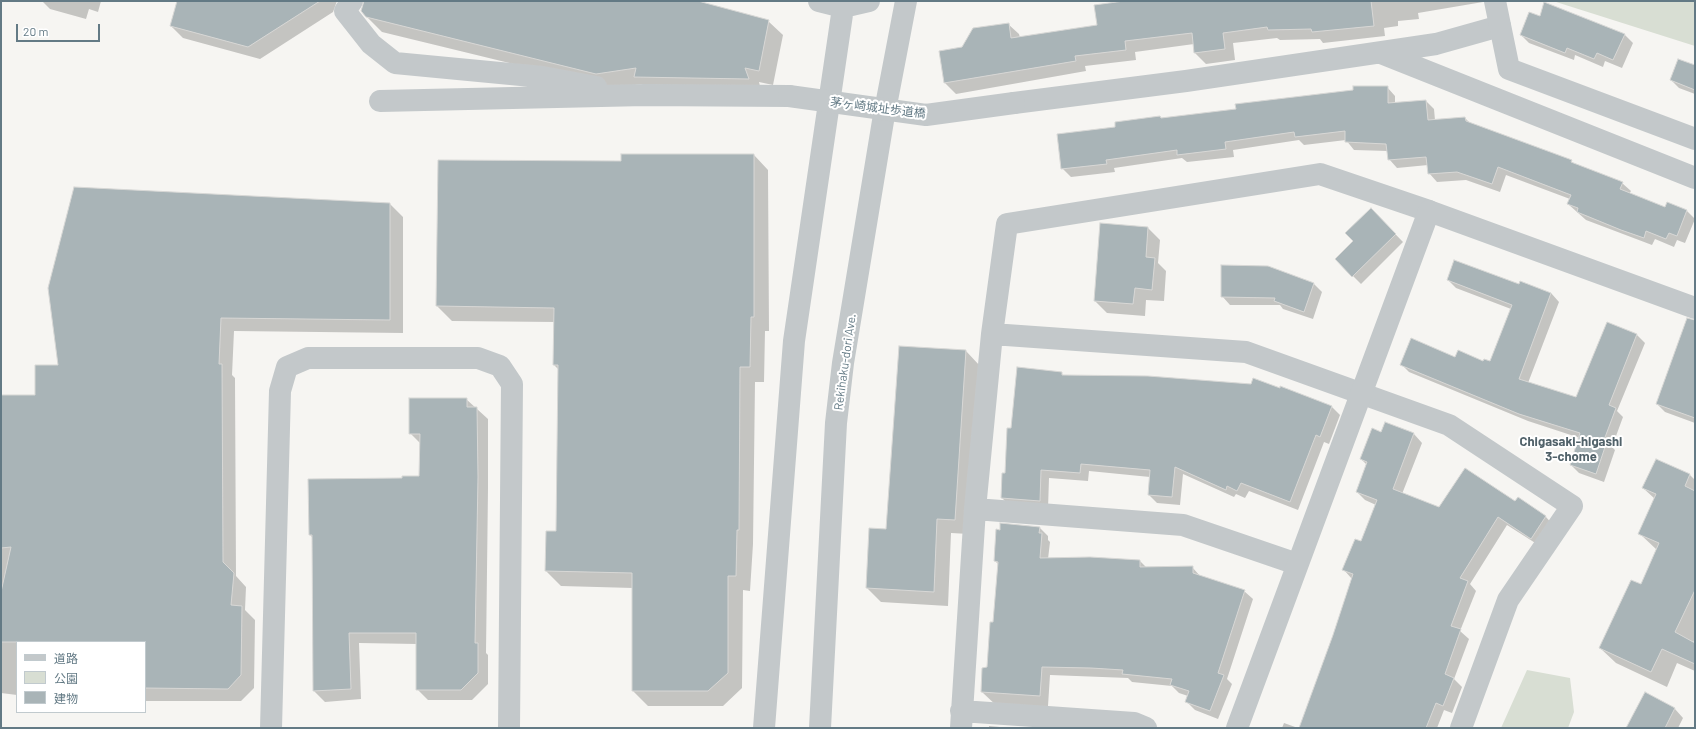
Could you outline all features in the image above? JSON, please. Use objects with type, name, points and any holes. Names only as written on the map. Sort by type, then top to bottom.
[{"type":"street","points":[[352,1],[345,10],[371,44],[395,63],[542,77],[645,95]]},
{"type":"street","points":[[819,1],[843,4],[868,1]]},
{"type":"street","name":"Rekihaku-dori Ave.","points":[[820,728],[836,423],[844,363],[882,129],[906,1]]},
{"type":"street","points":[[1495,1],[1509,69],[1695,139]]},
{"type":"street","points":[[764,728],[794,341],[843,4]]},
{"type":"street","name":"茅ヶ崎城址歩道橋","points":[[645,95],[789,96],[926,115],[1186,81],[1436,44],[1500,26]]},
{"type":"street","points":[[1380,52],[1695,178]]},
{"type":"street","points":[[380,101],[645,95]]},
{"type":"street","points":[[1146,728],[1134,723],[961,719],[975,509],[992,334],[1007,224],[1320,174],[1429,211],[1695,308]]},
{"type":"street","points":[[1237,728],[1429,211]]},
{"type":"street","points":[[992,334],[1246,352],[1449,425],[1572,506],[1508,600],[1461,728]]},
{"type":"street","points":[[271,728],[280,391],[287,367],[308,358],[478,358],[500,366],[512,384],[509,728]]},
{"type":"street","points":[[975,509],[1183,526],[1297,564]]},
{"type":"green space","points":[[1553,1],[1695,1],[1695,46]]},
{"type":"green space","points":[[1527,670],[1570,678],[1574,712],[1568,728],[1501,728]]},
{"type":"building","points":[[177,1],[320,1],[248,47],[170,26]]},
{"type":"building","points":[[364,1],[698,1],[769,20],[759,71],[745,68],[749,79],[634,77],[636,68],[596,74],[366,17],[361,11]]},
{"type":"building","points":[[1124,1],[1371,1],[1374,26],[1312,32],[1311,29],[1268,30],[1267,27],[1223,33],[1225,49],[1194,53],[1192,33],[1125,41],[1126,50],[1075,56],[1076,61],[944,83],[939,51],[962,47],[973,28],[1009,23],[1011,38],[1097,25],[1094,5]]},
{"type":"building","points":[[1544,2],[1625,34],[1613,60],[1597,53],[1594,59],[1567,48],[1565,53],[1520,35],[1529,12],[1540,16]]},
{"type":"building","points":[[1678,59],[1695,65],[1695,90],[1670,80]]},
{"type":"building","points":[[1353,86],[1388,86],[1388,103],[1426,100],[1428,120],[1465,117],[1466,121],[1572,160],[1571,162],[1623,182],[1620,189],[1665,207],[1667,202],[1687,210],[1677,236],[1669,233],[1666,239],[1646,231],[1644,238],[1621,230],[1577,212],[1578,208],[1567,204],[1571,195],[1498,167],[1492,184],[1457,172],[1428,174],[1426,157],[1388,160],[1386,144],[1345,142],[1345,131],[1295,137],[1294,132],[1225,142],[1226,149],[1177,155],[1177,150],[1106,160],[1107,164],[1061,169],[1057,134],[1115,127],[1115,122],[1236,109],[1235,104],[1353,90]]},
{"type":"building","points":[[621,154],[754,154],[754,317],[751,317],[750,367],[740,367],[739,530],[737,530],[736,576],[728,576],[728,673],[708,691],[632,691],[632,573],[545,571],[546,531],[556,531],[558,365],[553,365],[554,308],[436,306],[438,160],[621,161]]},
{"type":"building","points":[[74,187],[390,203],[390,320],[221,318],[219,364],[222,364],[223,562],[234,573],[231,605],[242,606],[241,675],[228,689],[146,688],[146,641],[1,642],[1,592],[11,547],[1,548],[1,395],[35,395],[35,365],[58,365],[48,288]]},
{"type":"building","points":[[1371,208],[1396,234],[1352,277],[1335,259],[1353,241],[1345,233]]},
{"type":"building","points":[[1100,223],[1148,227],[1146,257],[1155,258],[1152,290],[1135,288],[1133,304],[1094,301]]},
{"type":"building","points":[[1454,260],[1519,284],[1520,281],[1551,293],[1519,379],[1576,397],[1607,322],[1637,334],[1609,405],[1616,408],[1604,440],[1607,441],[1596,474],[1570,465],[1580,433],[1519,414],[1400,365],[1411,338],[1455,357],[1458,350],[1483,361],[1484,359],[1490,361],[1512,305],[1447,280]]},
{"type":"building","points":[[1221,265],[1268,266],[1314,283],[1304,312],[1274,301],[1275,298],[1221,297]]},
{"type":"building","points":[[1687,318],[1695,320],[1695,418],[1656,404]]},
{"type":"building","points":[[899,346],[966,350],[955,520],[937,519],[934,592],[866,588],[869,528],[886,529]]},
{"type":"building","points":[[1017,367],[1062,372],[1062,375],[1148,376],[1251,384],[1253,378],[1280,388],[1280,386],[1332,406],[1320,437],[1316,435],[1290,502],[1241,483],[1237,491],[1227,486],[1226,490],[1175,467],[1172,497],[1148,495],[1150,470],[1081,464],[1080,473],[1041,470],[1040,501],[1001,498],[1002,473],[1005,473],[1007,428],[1011,428]]},
{"type":"building","points":[[409,398],[467,398],[467,407],[477,407],[478,477],[475,643],[478,643],[478,673],[461,690],[416,690],[416,633],[349,633],[351,689],[313,691],[312,535],[309,535],[308,479],[402,478],[402,476],[419,476],[420,434],[409,434]]},
{"type":"building","points":[[1385,422],[1414,433],[1393,489],[1439,507],[1465,468],[1515,501],[1518,497],[1546,516],[1531,539],[1498,517],[1460,578],[1468,581],[1451,626],[1461,629],[1445,674],[1454,678],[1443,706],[1436,703],[1426,728],[1299,728],[1333,635],[1353,574],[1342,570],[1355,539],[1361,541],[1377,500],[1356,492],[1367,462],[1360,459],[1372,428],[1381,432]]},
{"type":"building","points":[[1656,459],[1690,474],[1685,486],[1695,491],[1695,590],[1675,632],[1695,643],[1695,664],[1662,649],[1651,672],[1599,648],[1631,580],[1641,584],[1659,543],[1638,534],[1656,494],[1642,488]]},
{"type":"building","points":[[1000,523],[1040,527],[1039,533],[1042,533],[1040,558],[1090,557],[1140,560],[1140,567],[1193,566],[1193,573],[1245,590],[1218,673],[1224,675],[1210,711],[1185,702],[1189,691],[1170,685],[1172,679],[1122,674],[1123,670],[1042,667],[1040,696],[981,692],[982,668],[987,667],[990,622],[993,622],[998,562],[994,561],[996,529],[1000,530]]},
{"type":"building","points":[[1645,692],[1675,708],[1665,728],[1626,728]]},
{"type":"district","name":"Chigasaki-higashi 3-chome","points":[[1571,450]]}]
